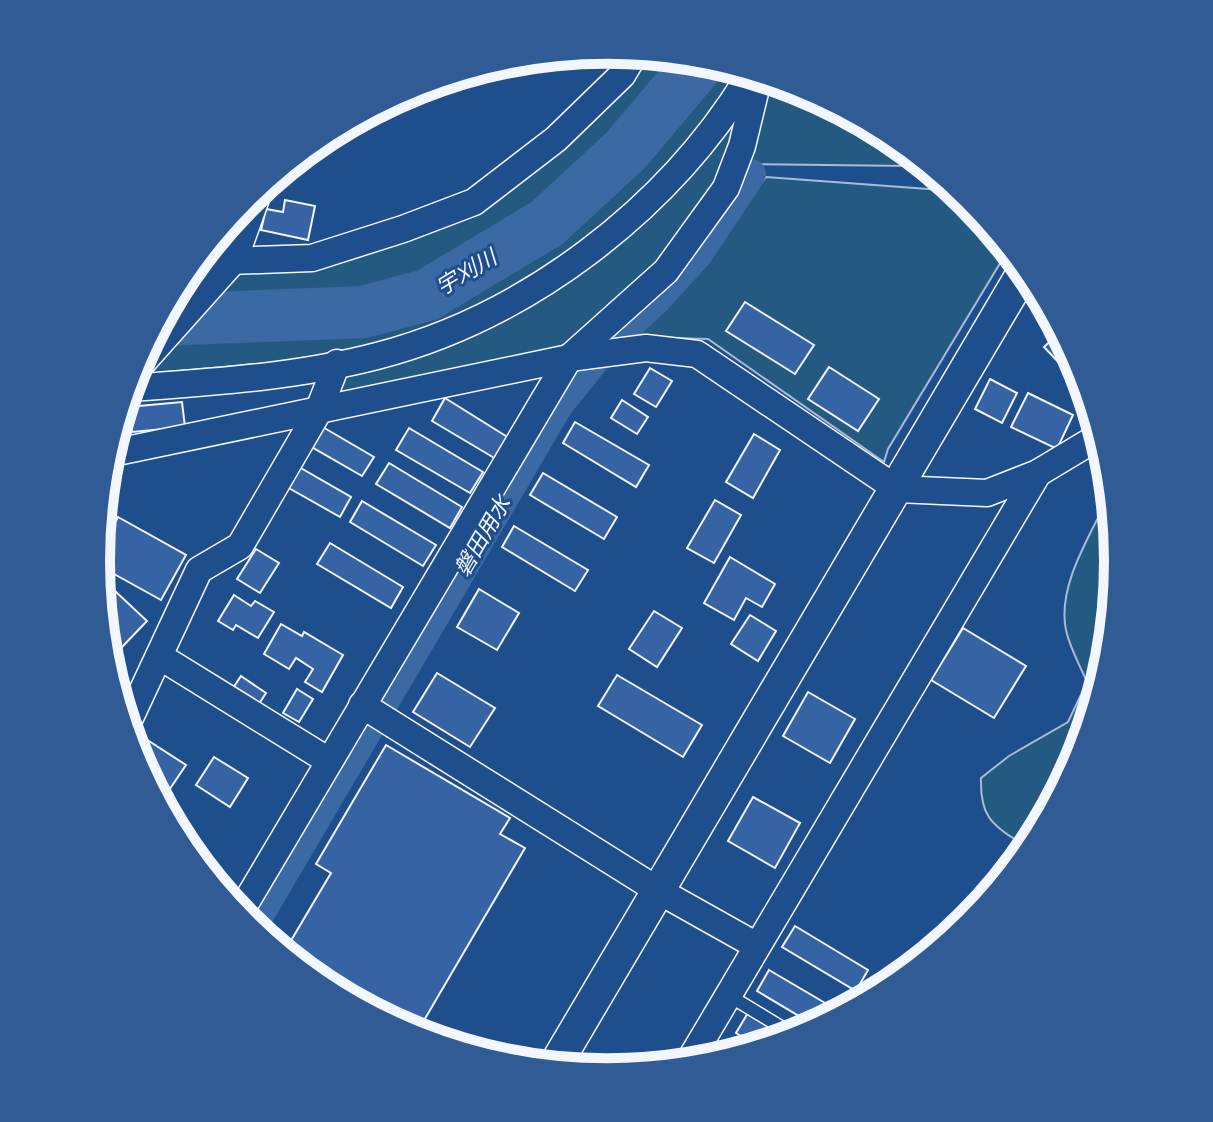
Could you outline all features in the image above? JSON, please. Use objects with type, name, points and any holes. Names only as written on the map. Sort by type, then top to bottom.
[{"type":"street","points":[[220,265],[312,258],[474,202],[556,139],[622,75],[628,65]]},
{"type":"street","points":[[141,387],[254,379],[379,355],[517,300],[570,265],[675,174],[744,84]]},
{"type":"street","points":[[246,902],[569,358],[666,271],[703,224],[732,172],[756,87]]},
{"type":"street","points":[[165,333],[220,265],[241,225]]},
{"type":"street","points":[[561,1056],[1018,282]]},
{"type":"street","points":[[122,451],[569,358],[646,348],[697,354],[897,489],[987,493],[1038,473],[1089,442]]},
{"type":"street","points":[[133,711],[199,570],[240,546],[318,412],[337,363]]},
{"type":"street","points":[[696,1049],[1038,473]]},
{"type":"street","points":[[159,656],[329,761]]},
{"type":"street","points":[[362,705],[659,891],[757,946]]},
{"type":"lane","points":[[728,995],[780,1027]]},
{"type":"shaded area","points":[[635,65],[671,68],[747,84],[732,172],[660,277],[569,358],[323,399],[337,363],[379,353],[146,374],[176,312],[207,265],[312,258],[540,160]]},
{"type":"shaded area","points":[[762,89],[826,115],[908,166],[748,164]]},
{"type":"shaded area","points":[[766,177],[937,190],[1002,260],[888,449],[884,462],[708,339],[635,337]]},
{"type":"shaded area","points":[[1101,513],[1104,561],[1102,594],[1087,690],[1066,751],[1037,810],[1017,841],[989,817],[982,801],[981,778],[1009,756],[1068,722],[1087,682],[1066,630],[1064,614],[1070,581]]},
{"type":"building","points":[[285,200],[315,206],[308,240],[261,230],[266,209],[283,212]]},
{"type":"building","points":[[745,302],[814,345],[795,374],[726,331]]},
{"type":"building","points":[[1052,340],[1064,368],[1044,347]]},
{"type":"building","points":[[829,367],[879,399],[858,431],[808,399]]},
{"type":"building","points":[[650,368],[672,381],[656,407],[634,394]]},
{"type":"building","points":[[990,379],[1017,393],[1002,423],[975,409]]},
{"type":"building","points":[[1028,393],[1073,415],[1057,449],[1011,427]]},
{"type":"building","points":[[445,398],[509,438],[496,459],[432,421]]},
{"type":"building","points":[[622,400],[648,417],[637,434],[611,418]]},
{"type":"building","points":[[182,402],[185,427],[132,432],[130,420],[134,406]]},
{"type":"building","points":[[575,422],[649,465],[636,487],[563,443]]},
{"type":"building","points":[[321,426],[374,457],[362,476],[310,446]]},
{"type":"building","points":[[409,428],[483,472],[470,493],[396,450]]},
{"type":"building","points":[[754,434],[780,450],[753,498],[726,482]]},
{"type":"building","points":[[389,463],[462,507],[450,528],[376,484]]},
{"type":"building","points":[[299,467],[351,497],[340,517],[287,487]]},
{"type":"building","points":[[543,473],[617,517],[604,539],[530,495]]},
{"type":"building","points":[[715,500],[741,515],[714,563],[687,548]]},
{"type":"building","points":[[362,501],[436,545],[423,566],[350,522]]},
{"type":"building","points":[[118,517],[186,555],[161,600],[110,572],[111,530]]},
{"type":"building","points":[[514,526],[588,570],[575,591],[502,547]]},
{"type":"building","points":[[330,543],[403,587],[391,608],[317,564]]},
{"type":"building","points":[[256,549],[279,563],[260,593],[237,579]]},
{"type":"building","points":[[730,557],[775,584],[762,607],[746,598],[734,620],[704,603]]},
{"type":"building","points":[[111,587],[147,621],[122,647],[116,642]]},
{"type":"building","points":[[479,589],[519,613],[497,650],[457,627]]},
{"type":"building","points":[[234,595],[251,606],[255,601],[274,612],[258,638],[236,625],[233,630],[218,621]]},
{"type":"building","points":[[654,611],[682,628],[657,667],[629,649]]},
{"type":"building","points":[[750,615],[776,631],[758,661],[731,644]]},
{"type":"building","points":[[281,624],[302,636],[304,632],[343,655],[322,692],[305,682],[313,669],[296,658],[289,669],[264,654]]},
{"type":"building","points":[[963,628],[1026,666],[994,718],[931,680]]},
{"type":"building","points":[[437,673],[495,708],[470,747],[413,712]]},
{"type":"building","points":[[617,675],[702,725],[683,757],[598,706]]},
{"type":"building","points":[[241,676],[266,693],[259,704],[233,688]]},
{"type":"building","points":[[297,689],[313,699],[299,722],[283,713]]},
{"type":"building","points":[[808,692],[855,719],[830,763],[783,736]]},
{"type":"building","points":[[142,736],[186,765],[167,793]]},
{"type":"building","points":[[386,745],[510,818],[500,834],[525,848],[423,1023],[358,991],[289,943],[331,873],[316,864]]},
{"type":"building","points":[[214,757],[248,778],[230,807],[196,785]]},
{"type":"building","points":[[753,797],[800,823],[775,868],[728,841]]},
{"type":"building","points":[[795,926],[868,970],[855,991],[782,947]]},
{"type":"building","points":[[769,970],[829,1005],[802,1018],[757,991]]},
{"type":"building","points":[[749,1011],[777,1028],[745,1038],[736,1033]]},
{"type":"waterway","name":"宇刈川","points":[[172,320],[363,312],[427,295],[547,223],[626,150],[692,72]]},
{"type":"waterway","name":"磐田用水","points":[[259,916],[559,404],[608,344],[656,300],[697,255],[751,174]]}]
